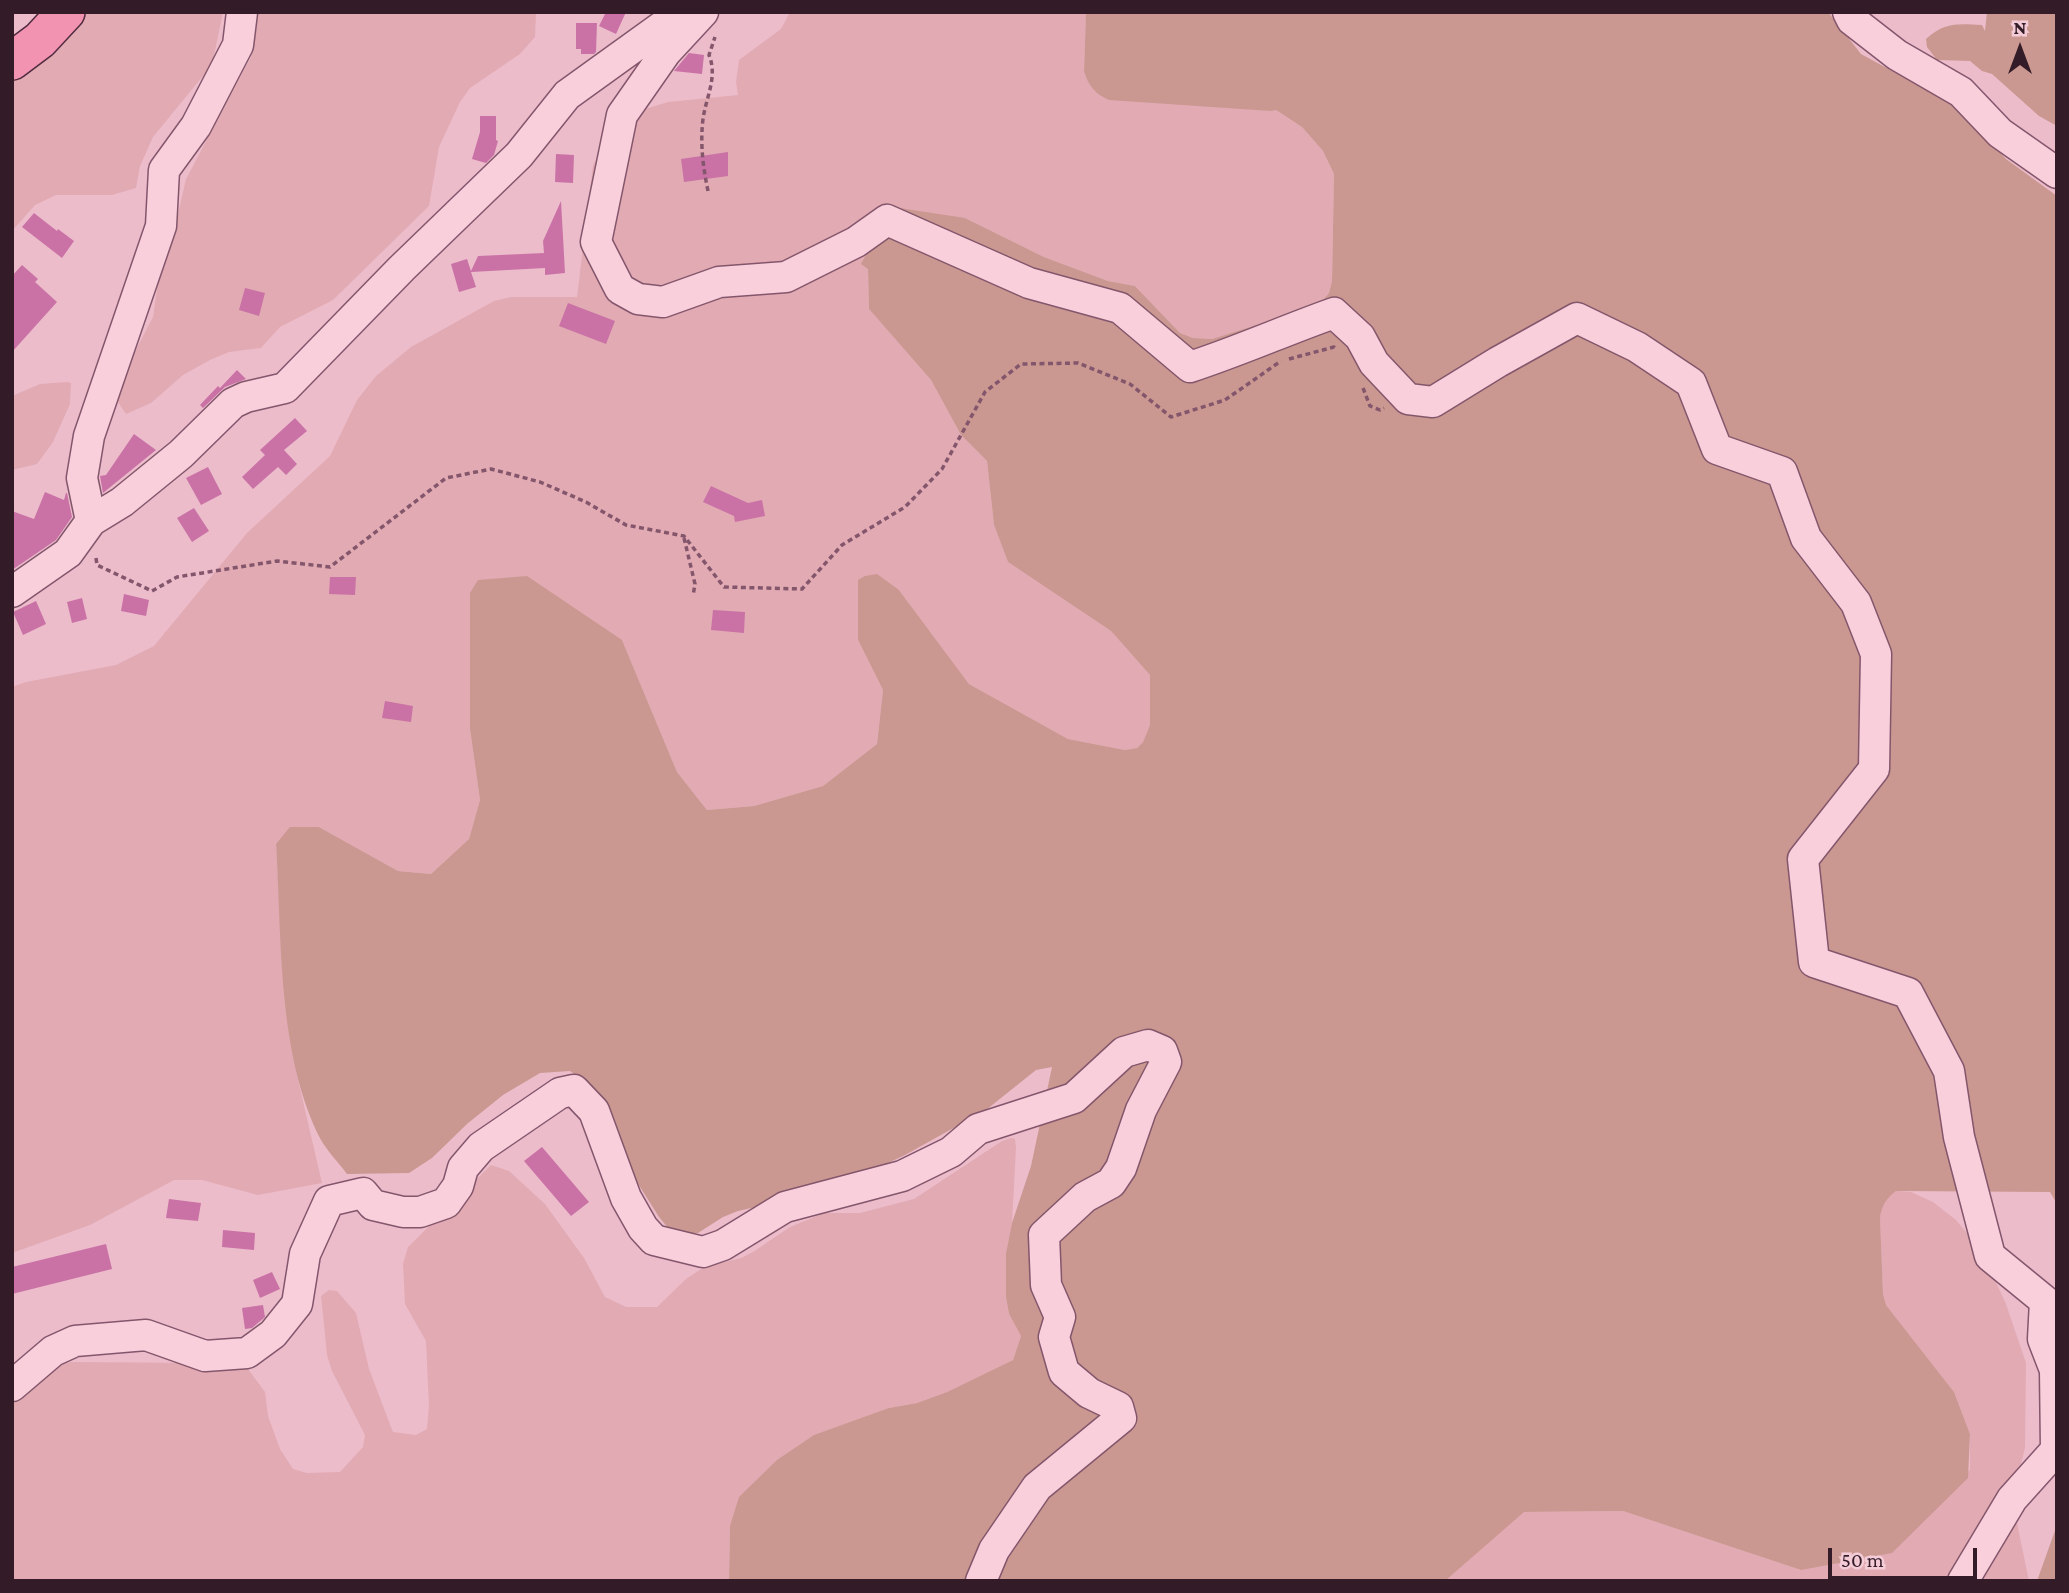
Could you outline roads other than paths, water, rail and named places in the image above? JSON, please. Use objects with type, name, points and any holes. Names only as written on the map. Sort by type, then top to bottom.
[{"type":"main road","points":[[12,61],[40,40],[66,12]]},
{"type":"street","points":[[91,521],[82,478],[89,436],[161,226],[164,170],[195,126],[239,45],[242,12]]},
{"type":"street","points":[[1848,12],[1852,20],[1897,55],[1961,92],[2000,134],[2057,173]]},
{"type":"street","points":[[12,592],[68,553],[91,521],[122,502],[181,454],[233,403],[246,397],[285,388],[402,268],[519,155],[567,95],[678,15],[706,21]]},
{"type":"street","points":[[706,21],[666,52],[622,115],[596,242],[620,289],[638,299],[663,302],[719,282],[786,277],[856,242],[887,220],[1028,284],[1120,308],[1191,367],[1237,352],[1280,332],[1334,313],[1360,337],[1374,363],[1408,399],[1433,402],[1577,318],[1637,347],[1691,383],[1717,449],[1782,471],[1806,538],[1856,603],[1876,654],[1874,769],[1803,859],[1814,962],[1908,993],[1949,1071],[1959,1137],[1990,1256],[2046,1301],[2043,1339],[2055,1370],[2056,1450],[2012,1499],[1963,1581]]},
{"type":"street","points":[[12,1385],[53,1350],[75,1341],[146,1335],[205,1356],[247,1353],[273,1334],[297,1304],[305,1254],[329,1201],[363,1193],[373,1205],[403,1212],[420,1212],[446,1203],[458,1186],[463,1168],[481,1147],[560,1093],[574,1090],[594,1111],[626,1198],[643,1228],[654,1240],[703,1252],[723,1245],[785,1207],[902,1176],[951,1152],[978,1129],[1074,1098],[1124,1052],[1148,1045],[1162,1051],[1166,1062],[1141,1110],[1121,1168],[1111,1183],[1085,1197],[1044,1235],[1046,1285],[1060,1317],[1054,1337],[1064,1372],[1089,1393],[1118,1407],[1121,1418],[1037,1487],[994,1550],[981,1581]]}]
